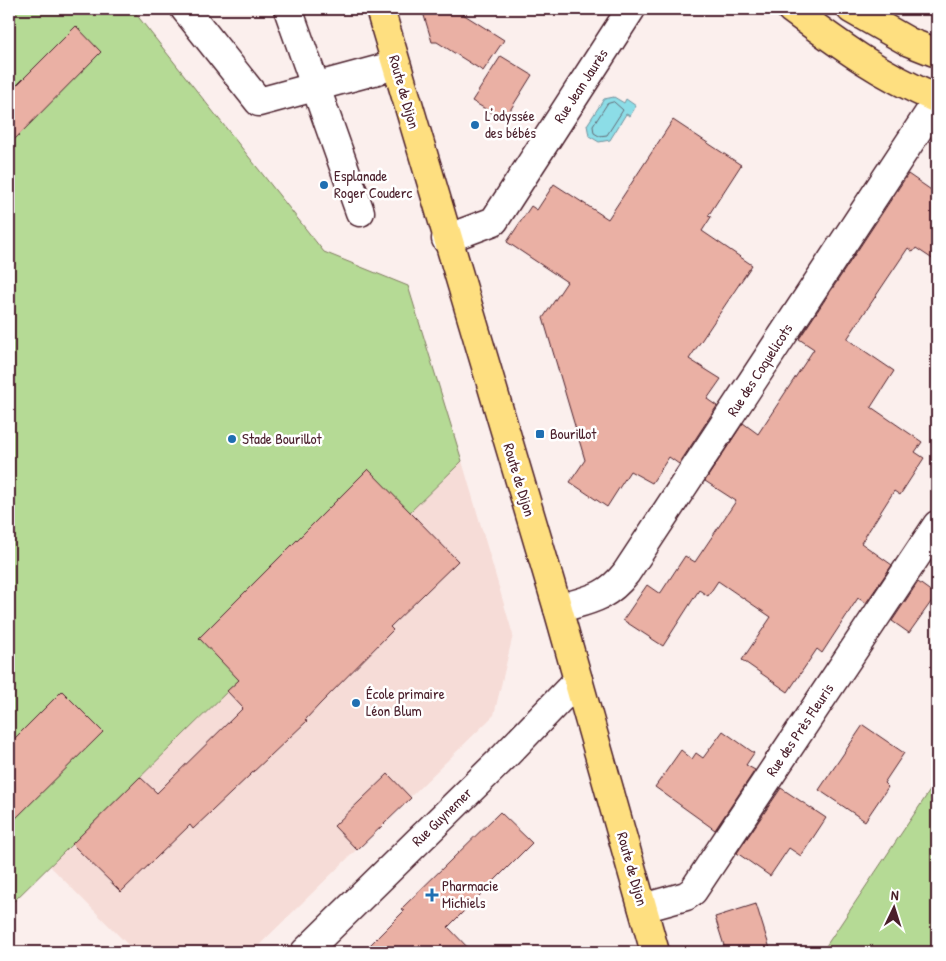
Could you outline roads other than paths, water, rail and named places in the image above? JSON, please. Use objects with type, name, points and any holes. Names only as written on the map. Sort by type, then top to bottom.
[{"type":"main road","name":"Route de Dijon","points":[[380,9],[446,239],[558,610],[655,952]]},
{"type":"main road","points":[[791,9],[858,59],[899,83],[937,100]]},
{"type":"main road","points":[[851,9],[909,42],[937,54]]},
{"type":"street","points":[[185,9],[259,102],[396,65]]},
{"type":"street","points":[[288,9],[360,212]]},
{"type":"street","name":"Rue Jean Jaurès","points":[[446,239],[494,221],[631,9]]},
{"type":"street","name":"Rue des Coquelicots","points":[[558,610],[606,593],[615,587],[626,573],[937,100]]},
{"type":"street","name":"Rue des Près Fleuris","points":[[643,908],[686,896],[693,890],[937,525]]},
{"type":"street","name":"Rue Guynemer","points":[[305,952],[499,762],[578,680]]},
{"type":"water","points":[[614,97],[624,103],[626,99],[636,106],[630,116],[626,114],[610,140],[599,142],[589,136],[587,125],[604,99]]},
{"type":"place","name":"L'odyssée des bébés","points":[[475,125]]},
{"type":"place","name":"Esplanade Roger Couderc","points":[[324,185]]},
{"type":"place","name":"Bourillot","points":[[540,434]]},
{"type":"place","name":"Stade Bourillot","points":[[232,439]]},
{"type":"place","name":"École primaire Léon Blum","points":[[356,703]]},
{"type":"place","name":"Pharmacie Michiels","points":[[432,895]]}]
